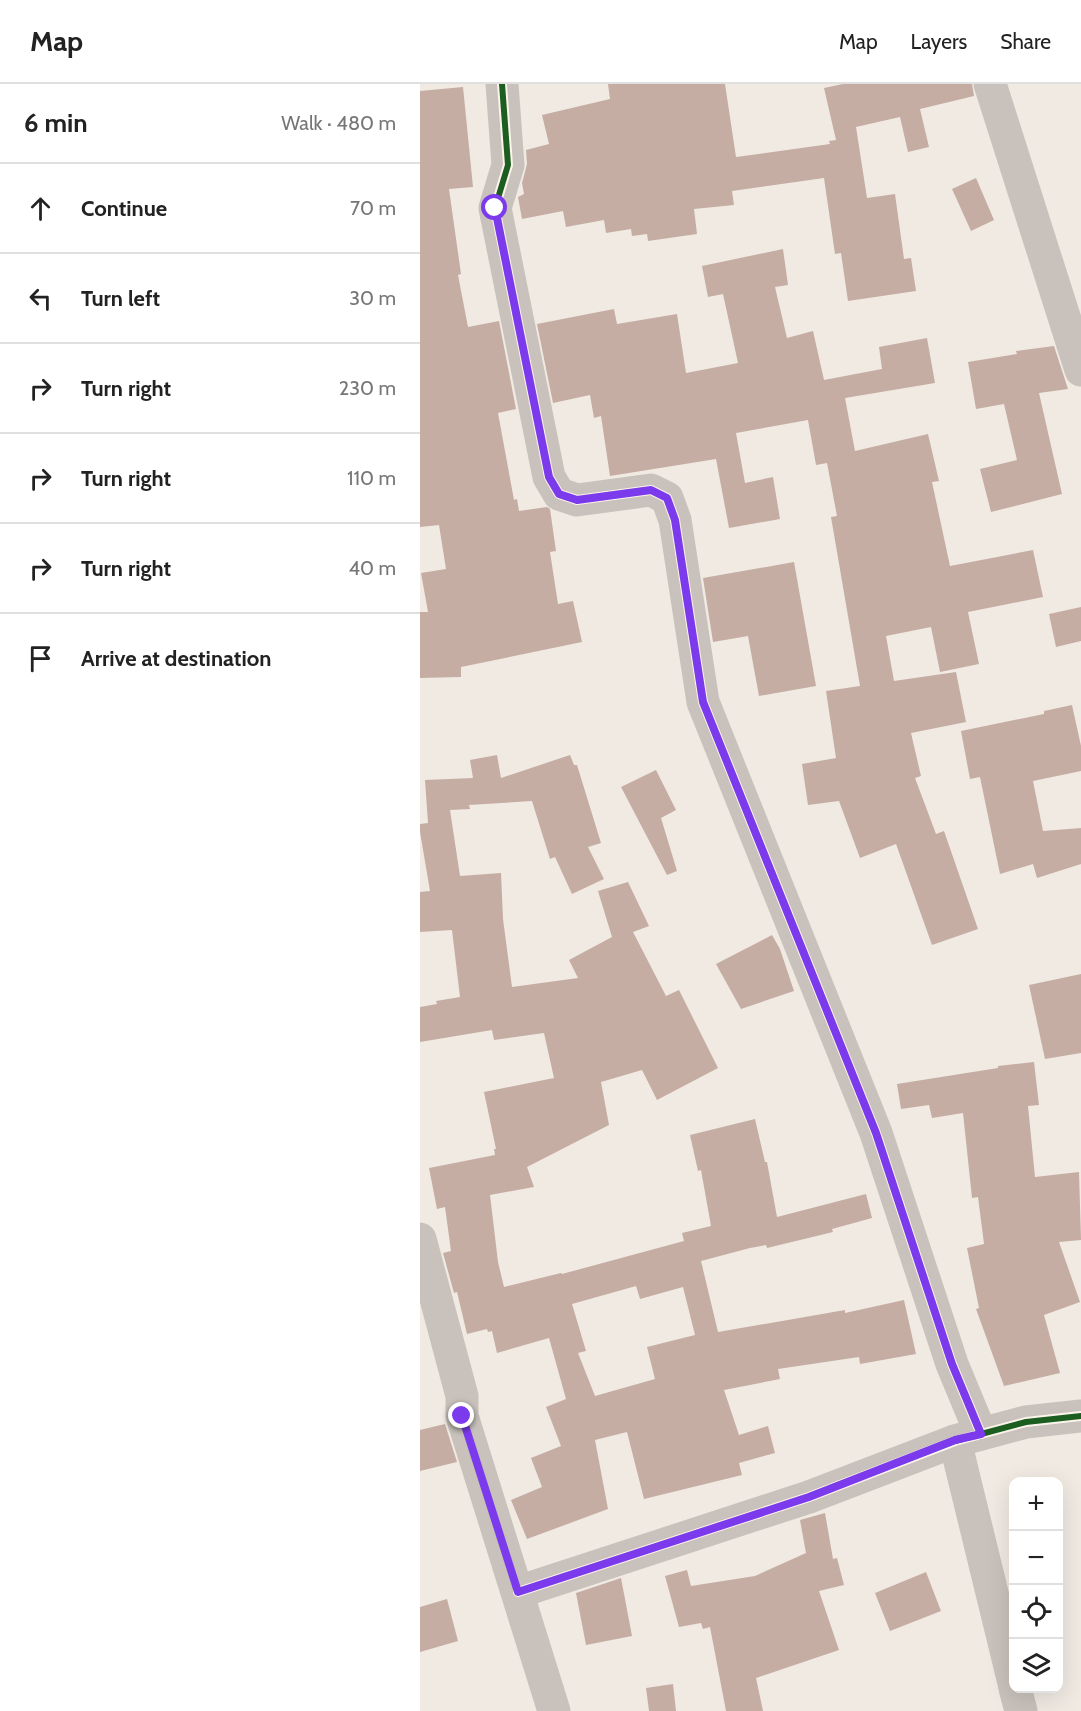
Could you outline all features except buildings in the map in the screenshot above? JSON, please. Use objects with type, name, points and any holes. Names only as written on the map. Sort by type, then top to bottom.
[{"type":"street","points":[[502,84],[508,165],[495,208],[549,477],[559,494],[577,500],[651,490],[667,498],[675,520],[703,702],[876,1133],[952,1364],[1009,1656]]},
{"type":"street","points":[[990,84],[1081,370]]},
{"type":"street","points":[[420,1239],[462,1396],[462,1416],[554,1711]]},
{"type":"street","points":[[518,1592],[809,1497],[968,1437],[1026,1422],[1081,1416]]},
{"type":"street","points":[[1016,1693],[1021,1711]]},
{"type":"cycle path","points":[[502,84],[508,165],[495,208],[549,477],[559,494],[577,500],[651,490],[667,498],[675,520],[703,702],[876,1133],[952,1364],[981,1434]]},
{"type":"cycle path","points":[[518,1592],[809,1497],[955,1441],[1026,1422],[1081,1416]]},
{"type":"route","points":[[462,1416],[518,1592],[809,1497],[955,1440],[981,1434],[952,1364],[876,1133],[703,702],[675,520],[667,498],[651,490],[577,500],[559,494],[549,477],[495,208]]}]
